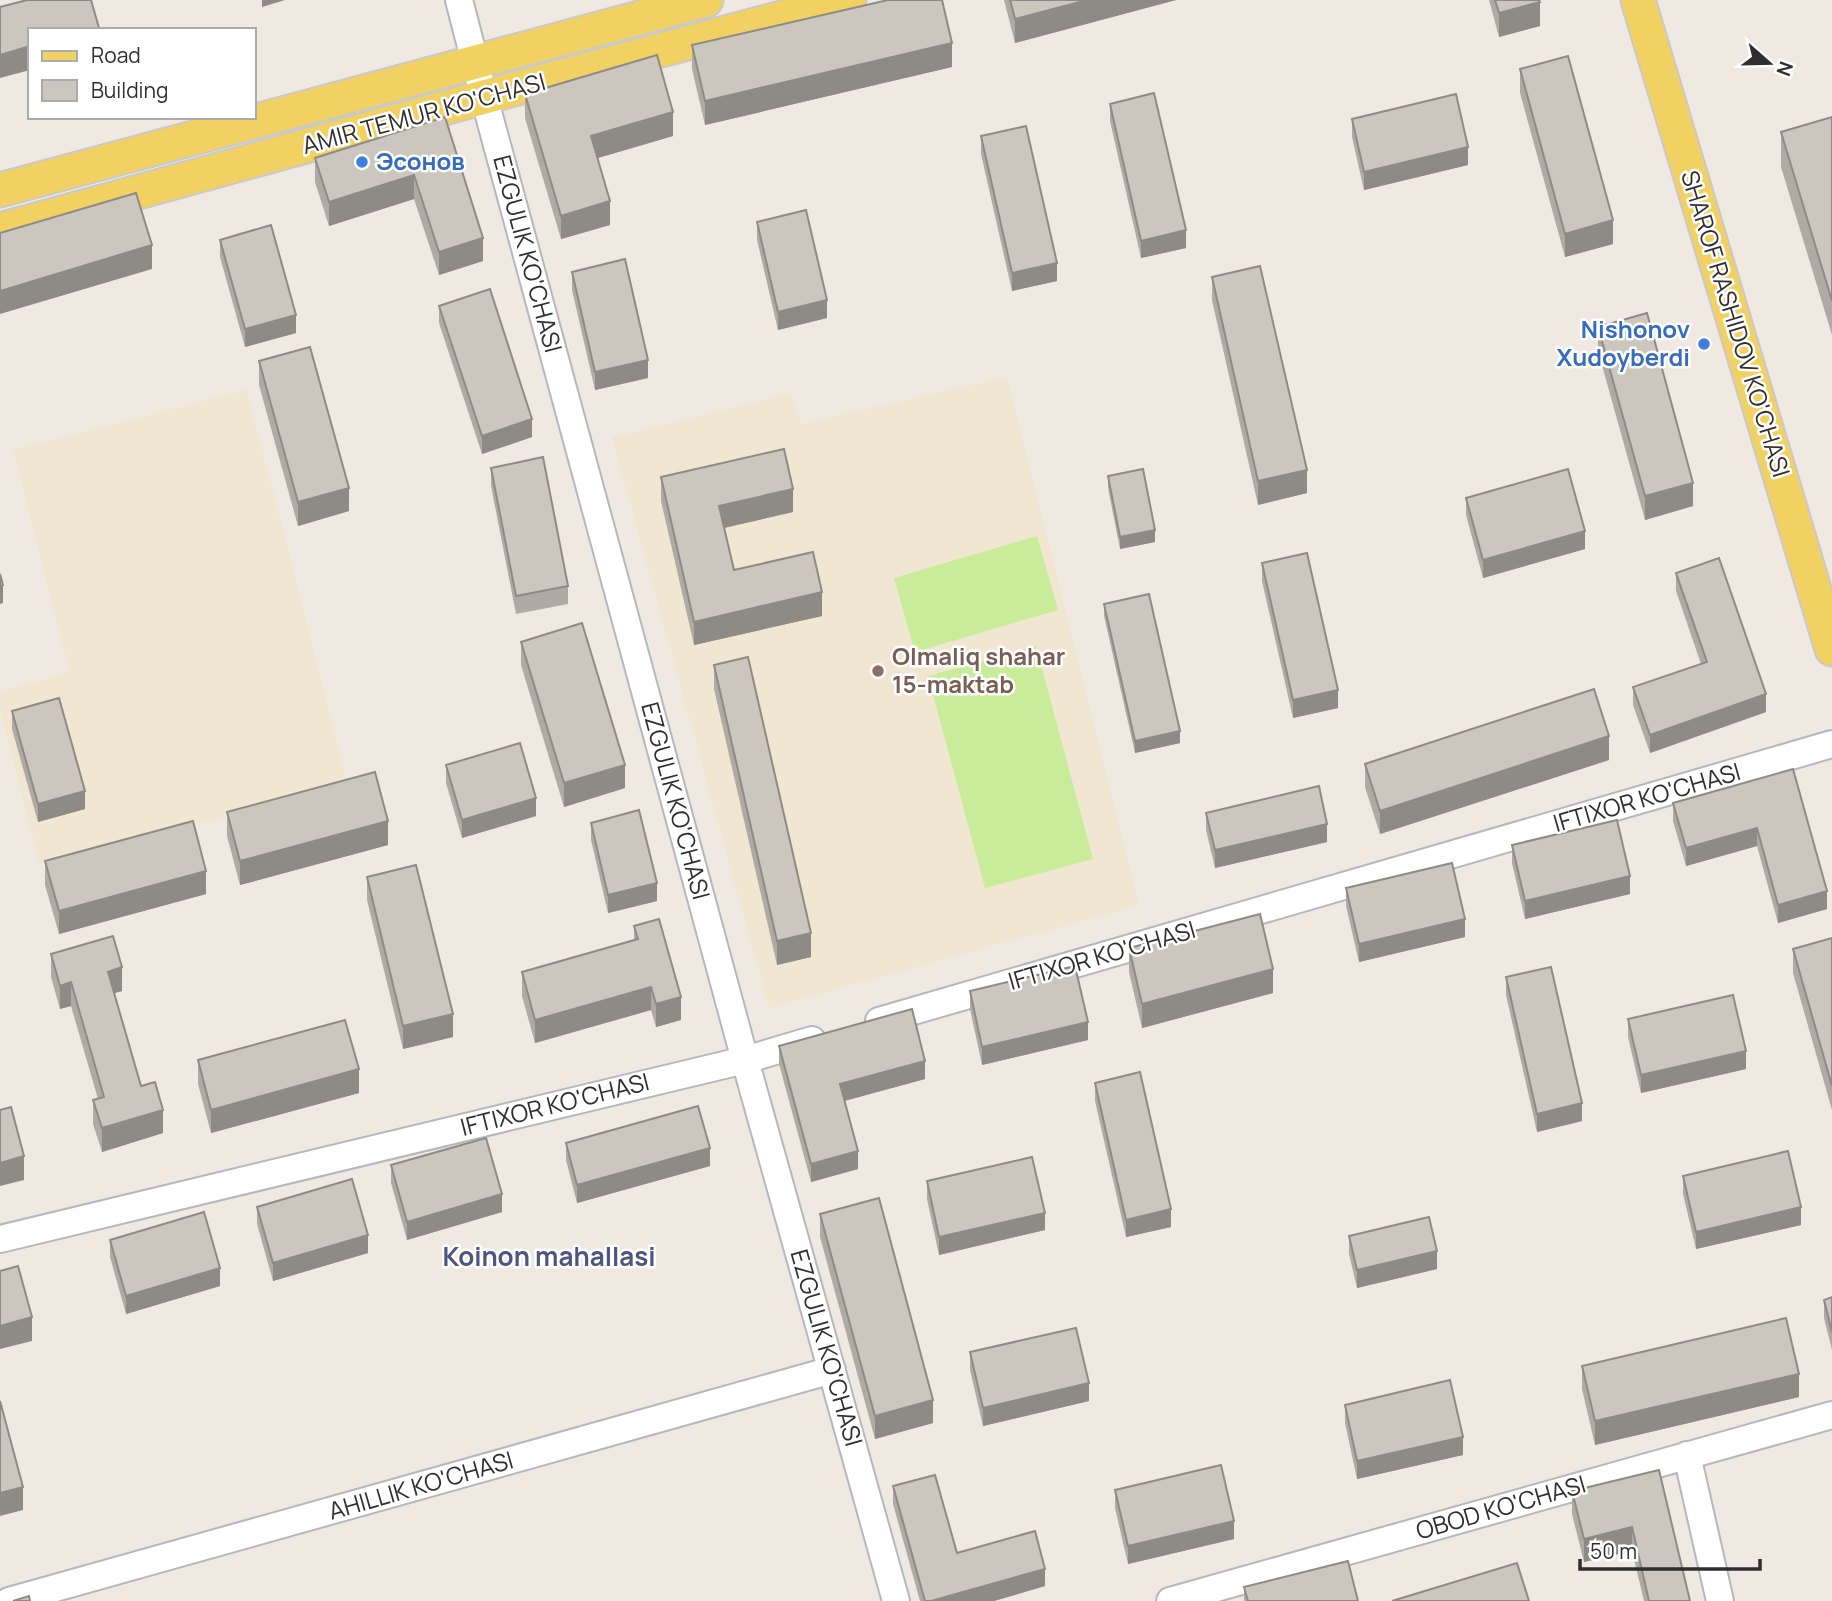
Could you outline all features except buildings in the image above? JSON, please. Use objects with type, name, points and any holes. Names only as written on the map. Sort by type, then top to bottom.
[{"type":"main road","name":"AMIR TEMUR KO'CHASI","points":[[0,190],[706,0]]},
{"type":"main road","name":"AMIR TEMUR KO'CHASI","points":[[0,230],[849,0]]},
{"type":"main road","name":"SHAROF RASHIDOV KO'CHASI","points":[[1638,0],[1832,649]]},
{"type":"street","name":"EZGULIK KO'CHASI","points":[[459,0],[745,1059],[897,1601]]},
{"type":"street","name":"IFTIXOR KO'CHASI","points":[[0,1239],[745,1059],[1832,744]]},
{"type":"street","name":"AHILLIK KO'CHASI","points":[[9,1601],[832,1370]]},
{"type":"street","name":"OBOD KO'CHASI","points":[[1170,1601],[1222,1594],[1687,1455],[1832,1415]]},
{"type":"street","points":[[1687,1455],[1720,1601]]},
{"type":"shaded area","name":"Olmaliq shahar 15-maktab","points":[[1007,377],[1139,905],[769,1008],[612,437],[791,394],[801,424]]},
{"type":"shaded area","points":[[247,390],[348,784],[40,864],[0,709],[0,691],[70,672],[13,450]]},
{"type":"green space","points":[[1037,536],[1058,610],[915,652],[894,578]]},
{"type":"green space","points":[[1036,646],[1093,859],[985,888],[928,676]]},
{"type":"place","name":"Эсонов","points":[[362,162]]},
{"type":"place","name":"Nishonov Xudoyberdi","points":[[1704,344]]},
{"type":"place","name":"Olmaliq shahar 15-maktab","points":[[878,671]]},
{"type":"district","name":"Koinon mahallasi","points":[[549,1257]]}]
